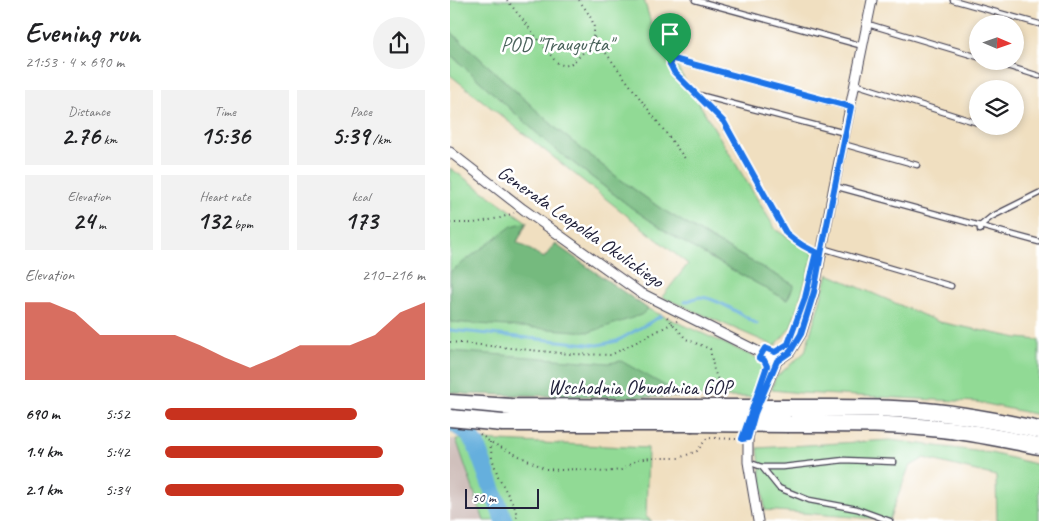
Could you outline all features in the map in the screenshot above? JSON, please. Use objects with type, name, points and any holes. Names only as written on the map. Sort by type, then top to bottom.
[{"type":"highway","name":"Wschodnia Obwodnica GOP","points":[[450,403],[520,408],[693,415],[790,416],[941,429],[1039,446]]},
{"type":"highway","name":"Wschodnia Obwodnica GOP","points":[[790,416],[878,408],[916,410],[984,418],[1039,430]]},
{"type":"highway","name":"Wschodnia Obwodnica GOP","points":[[450,418],[503,423],[693,415]]},
{"type":"street","points":[[758,521],[748,462],[748,438],[755,413],[777,361],[790,352],[801,334],[814,292],[872,0]]},
{"type":"street","name":"Generała Leopolda Okulickiego","points":[[450,152],[524,209],[639,292],[777,361]]},
{"type":"lane","points":[[695,0],[863,46]]},
{"type":"lane","points":[[953,0],[1039,24]]},
{"type":"lane","points":[[868,24],[969,54]]},
{"type":"lane","points":[[851,107],[670,58],[670,64],[674,72],[724,122],[786,233],[793,239],[816,252],[822,251],[951,286]]},
{"type":"lane","points":[[1020,70],[1039,76]]},
{"type":"lane","points":[[855,84],[969,120]]},
{"type":"lane","points":[[698,95],[845,133]]},
{"type":"lane","points":[[843,144],[917,165]]},
{"type":"lane","points":[[834,186],[980,228],[1039,242]]},
{"type":"lane","points":[[980,228],[991,217],[1039,193]]},
{"type":"lane","points":[[748,462],[762,467],[783,467],[844,460],[894,462]]},
{"type":"lane","points":[[762,467],[779,488],[809,500],[856,509],[890,521]]},
{"type":"path","points":[[507,0],[556,62],[562,65],[568,64],[579,56],[594,37],[595,29],[590,16],[580,0]]},
{"type":"path","points":[[594,37],[686,161]]},
{"type":"path","points":[[450,223],[474,223],[521,212],[524,209]]},
{"type":"path","points":[[663,311],[686,339],[710,349],[714,370],[723,393],[720,402]]},
{"type":"path","points":[[450,342],[570,354],[611,355],[672,324],[684,315]]},
{"type":"path","points":[[477,431],[490,442],[546,469],[604,472],[621,470],[637,460],[679,458],[697,451],[707,438],[748,438]]},
{"type":"path","points":[[490,442],[492,458],[498,476],[515,508],[518,521]]},
{"type":"shaded area","points":[[450,439],[456,439],[484,521],[450,521]]},
{"type":"green space","name":"POD \"Traugutta\"","points":[[450,0],[644,0],[652,26],[776,230],[814,253],[791,327],[775,346],[662,297],[688,264],[450,75],[450,54],[550,145],[668,233],[787,300],[794,285],[660,208],[559,131],[450,31]]},
{"type":"green space","points":[[450,31],[559,131],[617,177],[660,208],[794,285],[787,300],[668,233],[550,145],[450,54]]},
{"type":"green space","points":[[450,168],[527,222],[517,242],[544,258],[555,244],[648,309],[757,358],[762,363],[763,368],[754,397],[609,397],[450,392]]},
{"type":"green space","points":[[527,222],[517,242],[544,258],[555,244],[648,309],[641,315],[590,332],[450,322],[450,272],[512,226]]},
{"type":"green space","points":[[828,274],[939,322],[1018,338],[1039,340],[1039,415],[977,402],[772,390],[775,378],[805,352]]},
{"type":"green space","points":[[450,351],[609,363],[621,361],[685,397],[466,394],[450,392]]},
{"type":"green space","points":[[456,439],[648,448],[646,517],[652,521],[484,521]]},
{"type":"green space","points":[[890,440],[991,453],[1039,465],[1039,521],[997,521],[996,476],[924,458],[909,467],[889,520],[765,510],[758,448]]},
{"type":"waterway","points":[[685,302],[700,297],[713,300],[757,324]]},
{"type":"waterway","points":[[450,330],[598,345],[617,341],[661,316]]},
{"type":"waterway","points":[[450,421],[468,433],[476,445],[504,521]]},
{"type":"route","points":[[670,64],[670,58],[851,107],[821,254],[816,252],[805,298],[788,344],[775,352],[765,348],[759,358],[764,360],[767,366],[742,439],[748,438],[755,413],[777,361],[790,352],[801,334],[814,292],[821,254],[793,239],[786,233],[724,122],[674,72],[670,64]]}]
